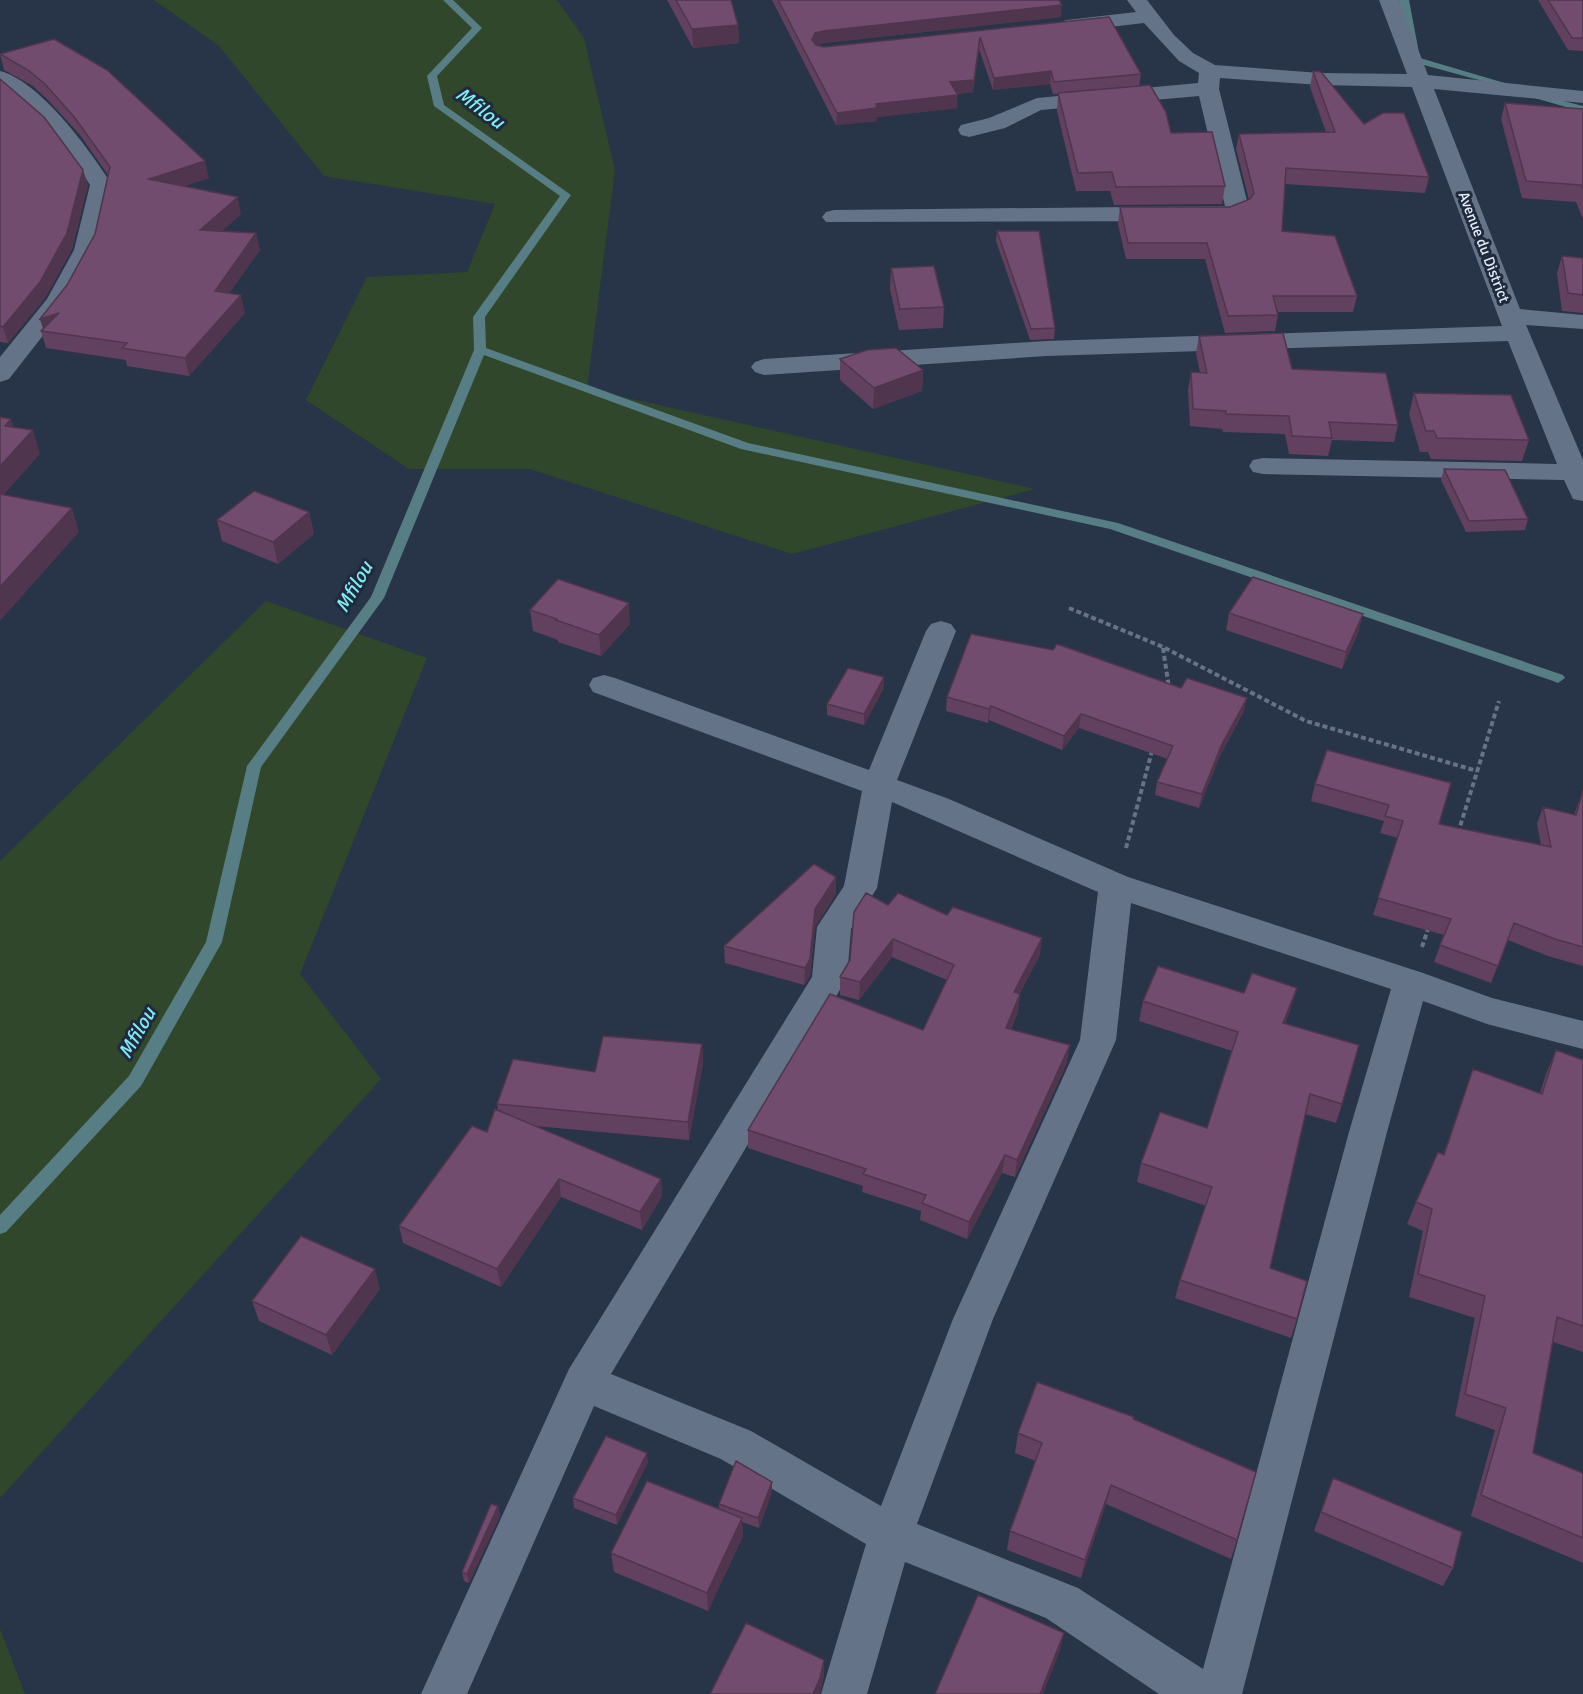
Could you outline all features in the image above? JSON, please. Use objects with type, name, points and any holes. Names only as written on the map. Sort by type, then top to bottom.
[{"type":"street","name":"Avenue du District","points":[[1389,0],[1514,325],[1578,483]]},
{"type":"street","points":[[834,217],[1227,214],[1237,209],[1209,80],[1167,39],[1143,8],[1051,28]]},
{"type":"street","points":[[0,77],[31,98],[84,155],[101,185],[86,250],[58,301],[0,374]]},
{"type":"street","points":[[969,130],[997,123],[1037,104],[1209,80],[1421,81],[1583,97]]},
{"type":"street","points":[[0,106],[31,98]]},
{"type":"street","points":[[764,367],[876,357],[1583,322]]},
{"type":"street","points":[[1263,466],[1578,483]]},
{"type":"street","points":[[444,1694],[584,1382],[829,978],[834,927],[860,888],[879,786],[941,631]]},
{"type":"street","points":[[604,685],[938,807],[1116,886],[1411,982],[1487,1010],[1583,1035]]},
{"type":"street","points":[[844,1694],[891,1535],[974,1319],[1098,1040],[1116,886]]},
{"type":"street","points":[[1219,1694],[1368,1132],[1411,982]]},
{"type":"street","points":[[584,1382],[736,1445],[891,1535],[1062,1603],[1200,1694]]},
{"type":"path","points":[[1069,608],[1163,648],[1306,721],[1477,771]]},
{"type":"path","points":[[1163,648],[1169,686],[1166,698]]},
{"type":"path","points":[[1456,838],[1499,701]]},
{"type":"path","points":[[1116,886],[1154,742]]},
{"type":"path","points":[[1411,982],[1432,916]]},
{"type":"green space","points":[[154,0],[557,0],[584,38],[615,170],[587,389],[1035,489],[792,554],[530,469],[409,469],[306,400],[367,277],[467,272],[495,204],[324,176],[219,46]]},
{"type":"green space","points":[[266,601],[427,658],[300,974],[381,1079],[0,1498],[0,861]]},
{"type":"green space","points":[[0,1629],[25,1694],[0,1694]]},
{"type":"building","points":[[676,0],[731,0],[738,25],[692,29]]},
{"type":"building","points":[[778,0],[1059,0],[1062,5],[824,31],[815,33],[812,40],[816,45],[824,47],[1109,17],[1141,74],[1054,82],[1051,71],[994,78],[980,37],[974,80],[950,82],[958,95],[876,104],[877,108],[837,113]]},
{"type":"building","points":[[1548,0],[1583,0],[1583,38],[1572,38]]},
{"type":"building","points":[[54,39],[107,70],[205,161],[149,179],[238,197],[200,230],[256,233],[215,291],[241,295],[185,358],[122,348],[127,343],[41,331],[59,313],[40,319],[67,285],[95,234],[110,167],[75,118],[45,84],[28,70],[0,54]]},
{"type":"building","points":[[1313,71],[1321,72],[1364,124],[1383,113],[1404,113],[1429,177],[1286,168],[1282,231],[1335,236],[1357,296],[1273,296],[1278,315],[1228,316],[1207,243],[1128,243],[1120,207],[1230,207],[1250,199],[1254,193],[1239,134],[1335,132]]},
{"type":"building","points":[[0,79],[44,117],[83,170],[67,233],[40,282],[3,327],[0,326]]},
{"type":"building","points":[[1150,85],[1166,112],[1171,133],[1212,132],[1225,186],[1116,187],[1112,172],[1078,173],[1058,93]]},
{"type":"building","points":[[1505,103],[1583,109],[1583,189],[1581,185],[1526,181]]},
{"type":"building","points":[[997,231],[1039,231],[1055,328],[1031,329]]},
{"type":"building","points":[[1562,256],[1583,258],[1583,295],[1568,293]]},
{"type":"building","points":[[934,266],[944,307],[900,309],[891,268]]},
{"type":"building","points":[[1283,333],[1292,369],[1386,373],[1398,425],[1329,422],[1332,438],[1292,436],[1289,416],[1226,414],[1226,411],[1193,409],[1191,372],[1207,373],[1199,336]]},
{"type":"building","points":[[896,348],[923,370],[874,388],[840,359],[867,350]]},
{"type":"building","points":[[1414,393],[1511,395],[1529,440],[1437,438],[1434,431],[1426,431]]},
{"type":"building","points":[[0,417],[11,419],[5,426],[33,430],[0,466]]},
{"type":"building","points":[[1444,469],[1505,470],[1528,519],[1469,521]]},
{"type":"building","points":[[254,491],[309,512],[273,542],[217,520]]},
{"type":"building","points":[[0,494],[72,508],[0,587]]},
{"type":"building","points":[[1253,577],[1363,614],[1346,652],[1229,613]]},
{"type":"building","points":[[558,579],[629,603],[599,635],[530,610]]},
{"type":"building","points":[[971,634],[1053,650],[1057,644],[1181,688],[1187,678],[1247,698],[1222,744],[1202,794],[1157,782],[1173,746],[1081,714],[1064,736],[991,706],[989,709],[947,697]]},
{"type":"building","points":[[848,668],[884,677],[864,714],[827,704]]},
{"type":"building","points":[[1327,750],[1451,783],[1439,824],[1551,847],[1543,807],[1576,815],[1583,790],[1583,947],[1514,923],[1498,966],[1440,945],[1451,919],[1378,898],[1403,821],[1385,816],[1389,805],[1315,784]]},
{"type":"building","points":[[814,864],[836,877],[815,909],[810,959],[805,968],[724,946]]},
{"type":"building","points":[[866,893],[888,905],[898,893],[947,915],[953,907],[1042,938],[1014,992],[1020,994],[1006,1028],[1070,1045],[1017,1160],[1005,1155],[969,1222],[922,1203],[926,1195],[863,1174],[866,1169],[748,1130],[830,994],[923,1030],[954,965],[893,939],[860,982],[840,977],[850,960],[854,912]]},
{"type":"building","points":[[1158,966],[1244,993],[1252,973],[1297,988],[1283,1023],[1359,1045],[1342,1104],[1310,1094],[1270,1268],[1307,1281],[1297,1319],[1180,1280],[1212,1187],[1141,1163],[1160,1112],[1207,1128],[1238,1032],[1143,1001]]},
{"type":"building","points":[[603,1036],[702,1044],[688,1122],[497,1104],[513,1059],[595,1072]]},
{"type":"building","points":[[1556,1050],[1583,1060],[1583,1326],[1557,1317],[1533,1453],[1583,1473],[1583,1538],[1481,1495],[1506,1408],[1465,1394],[1485,1296],[1418,1274],[1432,1209],[1416,1202],[1438,1152],[1444,1155],[1473,1069],[1542,1094]]},
{"type":"building","points":[[495,1109],[661,1179],[640,1212],[559,1179],[497,1269],[399,1226],[472,1126],[487,1132]]},
{"type":"building","points":[[301,1236],[375,1269],[326,1335],[252,1301]]},
{"type":"building","points":[[1037,1382],[1134,1417],[1133,1419],[1256,1472],[1237,1540],[1111,1485],[1085,1560],[1010,1531],[1042,1443],[1018,1433]]},
{"type":"building","points":[[606,1436],[647,1453],[616,1515],[573,1498]]},
{"type":"building","points":[[736,1461],[772,1482],[758,1518],[719,1504]]},
{"type":"building","points":[[1333,1478],[1462,1532],[1453,1568],[1321,1512]]},
{"type":"building","points":[[647,1481],[742,1518],[707,1593],[611,1553]]},
{"type":"building","points":[[491,1504],[498,1506],[467,1574],[462,1572]]},
{"type":"building","points":[[978,1595],[1064,1633],[1040,1694],[935,1694]]},
{"type":"building","points":[[746,1623],[824,1660],[813,1694],[710,1694]]},
{"type":"waterway","name":"Mfilou","points":[[448,0],[477,28],[432,76],[439,106],[566,195],[479,317],[480,350]]},
{"type":"waterway","points":[[1404,0],[1416,60],[1505,86]]},
{"type":"waterway","points":[[1531,94],[1583,109]]},
{"type":"waterway","name":"Mfilou","points":[[0,1227],[135,1081],[214,942],[254,766],[377,598],[480,350]]},
{"type":"waterway","points":[[480,350],[745,446],[1113,526],[1558,678]]}]
